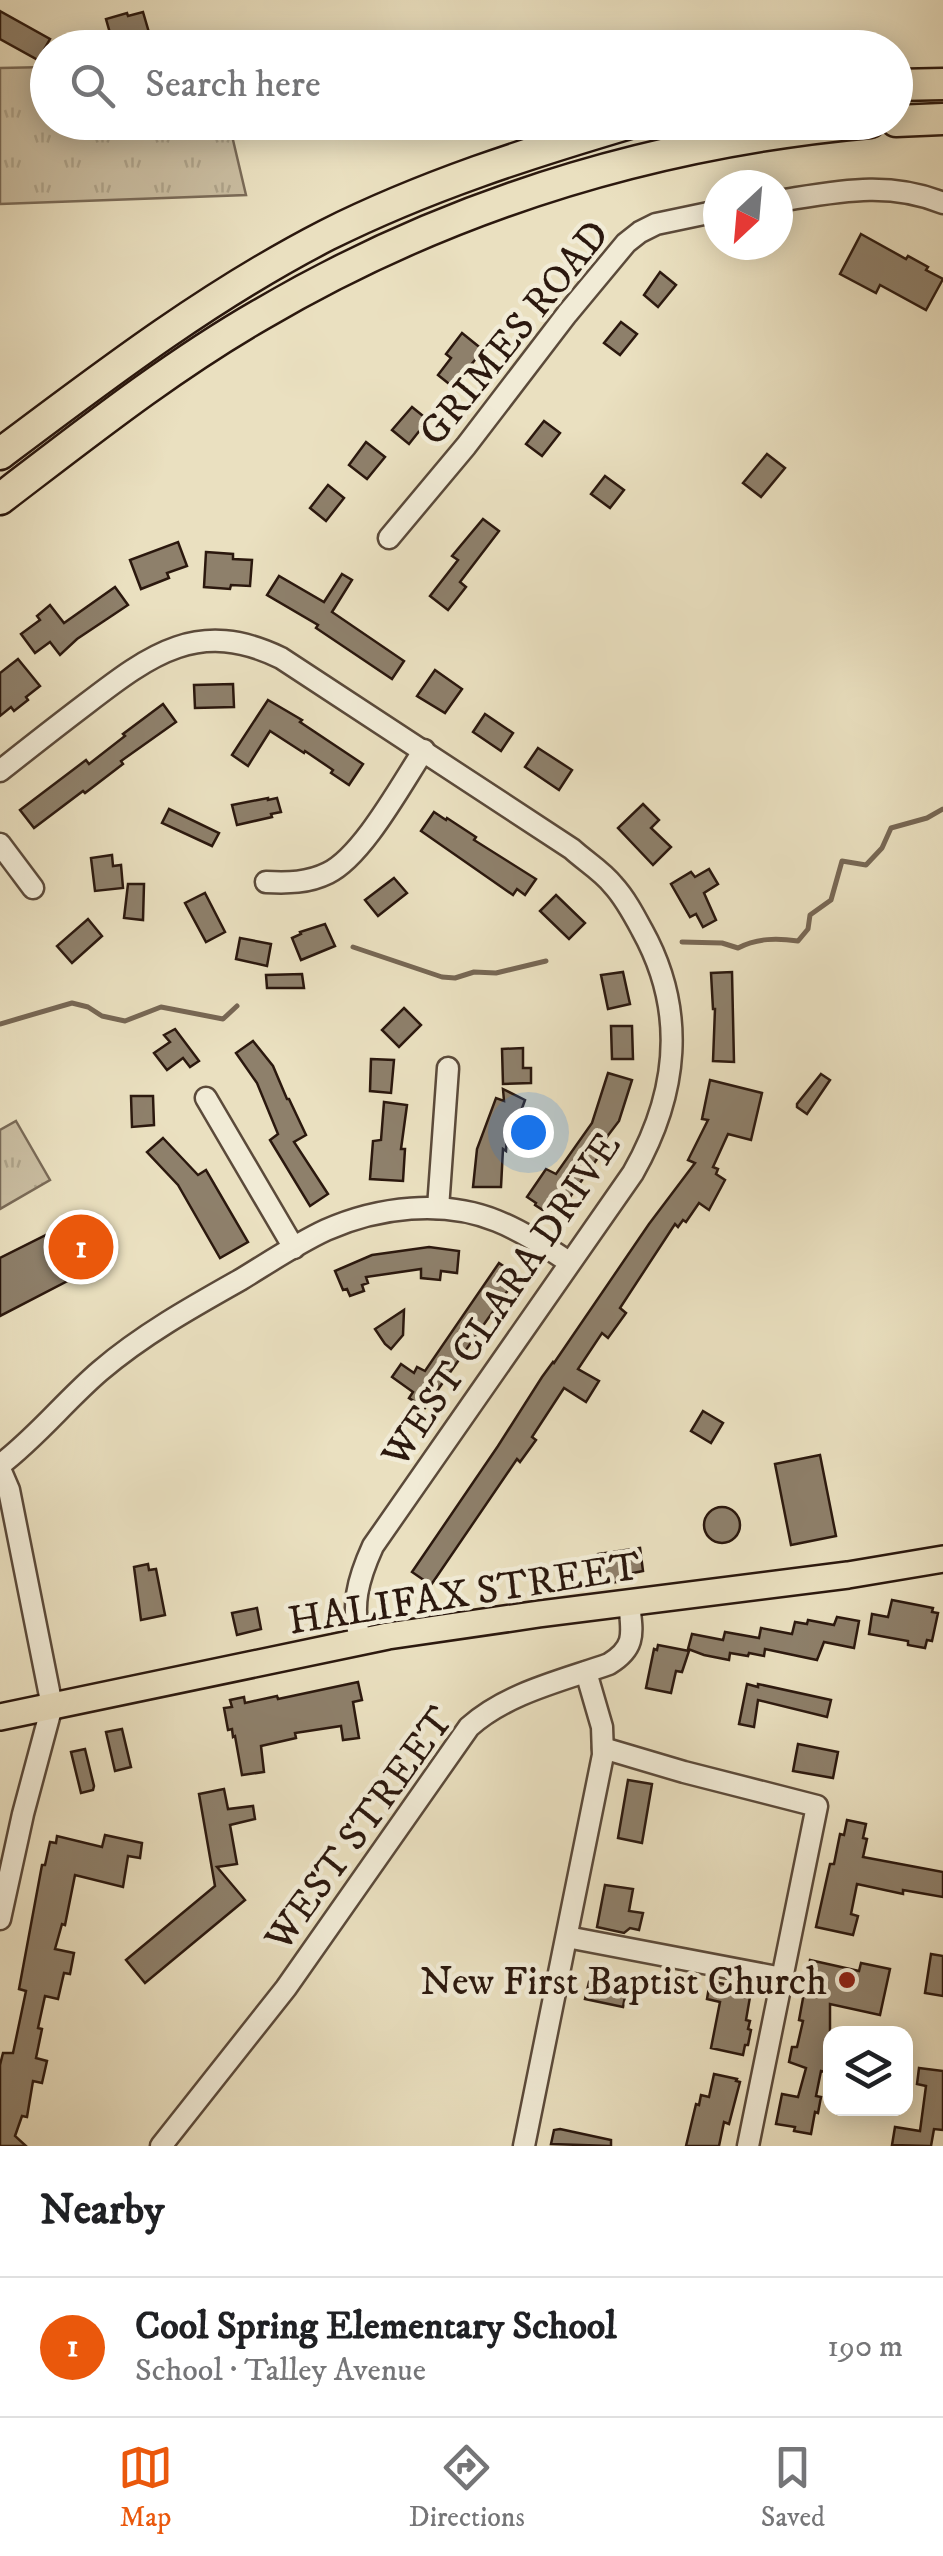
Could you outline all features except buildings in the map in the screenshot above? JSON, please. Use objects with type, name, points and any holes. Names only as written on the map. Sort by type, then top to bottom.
[{"type":"highway","points":[[913,85],[943,84]]},
{"type":"highway","points":[[913,120],[943,119]]},
{"type":"highway","points":[[0,454],[177,324],[326,236],[486,167],[574,140]]},
{"type":"highway","points":[[0,500],[184,362],[288,299],[382,250],[524,193],[678,150],[731,140]]},
{"type":"main road","name":"HALIFAX STREET","points":[[0,1718],[361,1642],[540,1614],[848,1576],[943,1559]]},
{"type":"street","points":[[793,199],[874,189],[922,194],[943,203]]},
{"type":"street","name":"GRIMES ROAD","points":[[389,538],[626,244],[656,224],[703,214]]},
{"type":"street","name":"WEST CLARA DRIVE","points":[[0,770],[151,658],[182,645],[220,640],[244,642],[282,658],[559,840],[612,883],[641,928],[660,970],[668,1002],[672,1060],[660,1118],[647,1148],[373,1546],[362,1569],[354,1607],[361,1642]]},
{"type":"street","points":[[266,882],[307,880],[333,870],[376,824],[424,750]]},
{"type":"street","points":[[0,844],[32,888]]},
{"type":"street","points":[[438,1208],[448,1068]]},
{"type":"street","points":[[206,1098],[294,1248]]},
{"type":"street","points":[[0,1919],[52,1706],[0,1467],[82,1388],[133,1346],[294,1248],[351,1221],[384,1212],[438,1208],[466,1212],[522,1232],[569,1262]]},
{"type":"street","name":"WEST STREET","points":[[162,2146],[286,1988],[469,1727],[504,1702],[620,1658],[632,1637],[630,1603]]},
{"type":"street","points":[[524,2146],[603,1748],[597,1704],[586,1672]]},
{"type":"street","points":[[603,1748],[817,1806],[748,2146]]},
{"type":"street","points":[[567,1937],[782,1978]]},
{"type":"green space","points":[[30,67],[30,140],[233,140],[246,195],[0,204],[0,68]]},
{"type":"green space","points":[[16,1121],[50,1180],[0,1209],[0,1130]]},
{"type":"waterway","points":[[682,942],[722,943],[738,948],[767,940],[798,941],[808,929],[810,915],[831,900],[842,861],[866,865],[882,848],[891,828],[943,809]]},
{"type":"waterway","points":[[353,947],[455,978],[546,961]]},
{"type":"waterway","points":[[0,1024],[72,1003],[125,1021],[161,1007],[223,1019],[237,1006]]},
{"type":"place","name":"Cool Spring Elementary School","points":[[81,1247]]},
{"type":"place","name":"New First Baptist Church","points":[[847,1980]]}]
